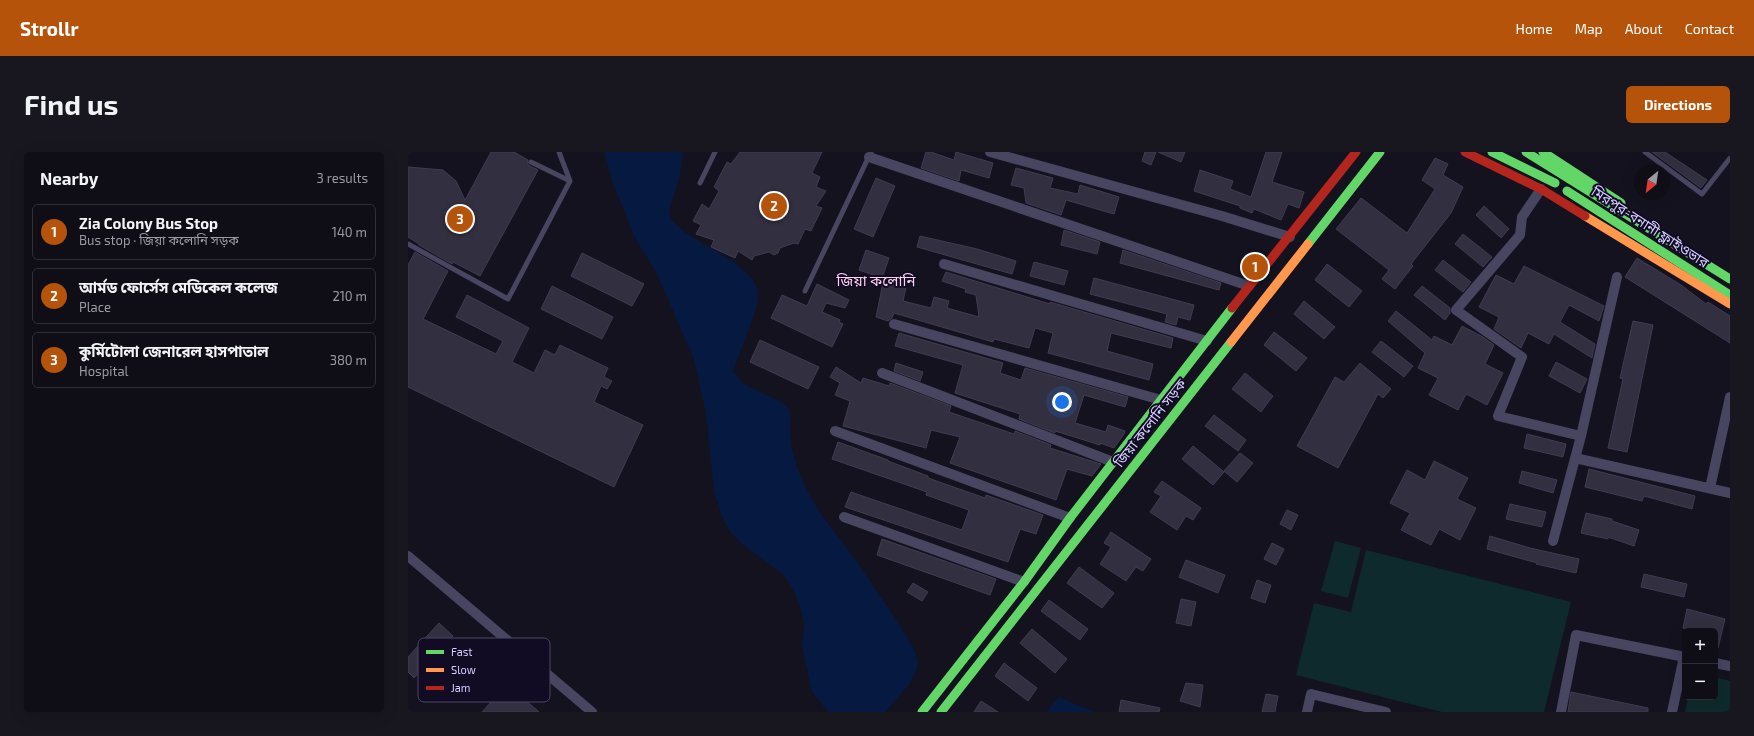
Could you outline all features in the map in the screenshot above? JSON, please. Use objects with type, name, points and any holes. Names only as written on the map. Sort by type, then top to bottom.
[{"type":"main road","name":"জিয়া কলোনি সড়ক","points":[[922,712],[1024,582],[1070,518],[1249,286],[1290,237],[1356,152]]},
{"type":"main road","name":"জিয়া কলোনি সড়ক","points":[[941,712],[1380,152]]},
{"type":"main road","points":[[1465,152],[1541,189],[1730,304]]},
{"type":"main road","points":[[1492,152],[1555,183]]},
{"type":"main road","points":[[1506,152],[1555,183]]},
{"type":"main road","name":"মিরপুর-বনানী ফ্লাইওভার","points":[[1526,152],[1730,279]]},
{"type":"main road","points":[[1543,152],[1573,174],[1730,272]]},
{"type":"main road","name":"মিরপুর-বনানী ফ্লাইওভার","points":[[1555,183],[1730,295]]},
{"type":"street","points":[[990,152],[1222,216],[1290,237]]},
{"type":"street","points":[[870,154],[1249,286]]},
{"type":"street","points":[[1541,189],[1522,217],[1520,235],[1456,310],[1522,357],[1498,416],[1581,436]]},
{"type":"street","points":[[944,264],[1207,341]]},
{"type":"street","points":[[1554,541],[1581,436],[1617,276]]},
{"type":"street","points":[[894,324],[1161,400]]},
{"type":"street","points":[[882,373],[1113,462]]},
{"type":"street","points":[[1710,488],[1730,397]]},
{"type":"street","points":[[835,431],[1070,518]]},
{"type":"street","points":[[1575,458],[1730,493]]},
{"type":"street","points":[[844,517],[1024,582]]},
{"type":"street","points":[[408,556],[505,638]]},
{"type":"street","points":[[1561,712],[1576,635],[1682,657]]},
{"type":"street","points":[[1672,712],[1682,664]]},
{"type":"street","points":[[1718,664],[1730,666]]},
{"type":"street","points":[[550,676],[592,712]]},
{"type":"street","points":[[1307,712],[1311,694],[1386,712]]},
{"type":"lane","points":[[408,244],[508,299],[570,181],[559,152]]},
{"type":"lane","points":[[700,183],[715,152]]},
{"type":"lane","points":[[1645,152],[1702,194],[1730,158]]},
{"type":"lane","points":[[805,291],[870,154]]},
{"type":"lane","points":[[530,162],[570,181]]},
{"type":"green space","points":[[1335,541],[1361,548],[1348,598],[1321,591]]},
{"type":"green space","points":[[1366,550],[1571,602],[1544,712],[1442,712],[1296,675],[1314,603],[1351,612]]},
{"type":"green space","points":[[1718,678],[1730,681],[1730,712],[1685,712],[1687,700],[1718,700]]},
{"type":"water","points":[[604,152],[683,152],[680,175],[669,211],[673,221],[697,240],[729,259],[754,281],[758,293],[755,310],[733,371],[744,384],[783,403],[790,410],[791,445],[797,467],[806,488],[820,513],[853,556],[914,649],[918,662],[916,671],[909,685],[885,712],[828,712],[812,692],[802,646],[804,625],[801,610],[794,591],[783,574],[744,546],[731,533],[724,521],[714,491],[706,414],[694,359],[656,272],[635,238],[612,180]]},
{"type":"water","points":[[1059,697],[1095,712],[1046,712]]},
{"type":"building","points":[[491,152],[514,152],[528,160],[528,165],[538,170],[480,276],[453,262],[452,264],[408,237],[408,167],[443,170],[456,181],[465,200]]},
{"type":"building","points":[[740,152],[822,152],[812,173],[820,177],[816,187],[826,191],[816,206],[822,208],[811,231],[805,229],[798,244],[794,243],[780,248],[778,253],[774,255],[769,252],[754,256],[752,260],[738,251],[735,258],[711,247],[714,240],[696,234],[701,225],[693,221],[702,204],[709,209],[719,191],[714,187],[727,162],[731,164]]},
{"type":"building","points":[[926,152],[931,152],[954,160],[956,152],[993,163],[989,178],[961,170],[959,181],[921,168]]},
{"type":"building","points":[[1145,152],[1156,152],[1151,165],[1142,161]]},
{"type":"building","points":[[1158,152],[1185,152],[1181,162]]},
{"type":"building","points":[[1266,152],[1282,152],[1272,182],[1304,192],[1299,208],[1288,204],[1281,220],[1254,209],[1252,213],[1240,208],[1240,206],[1194,191],[1200,170],[1233,181],[1230,189],[1251,197]]},
{"type":"building","points":[[1652,152],[1665,152],[1707,180],[1701,188]]},
{"type":"building","points":[[1435,158],[1448,164],[1443,175],[1463,187],[1451,213],[1411,264],[1413,266],[1395,289],[1382,279],[1389,270],[1336,229],[1361,198],[1407,233],[1435,189],[1422,180]]},
{"type":"building","points":[[1016,168],[1053,178],[1050,188],[1078,194],[1080,185],[1119,197],[1114,214],[1066,200],[1061,215],[1026,203],[1024,188],[1011,185]]},
{"type":"building","points":[[876,178],[895,186],[873,237],[854,229]]},
{"type":"building","points":[[1484,206],[1509,229],[1501,238],[1476,215]]},
{"type":"building","points":[[1064,230],[1100,242],[1097,254],[1061,245]]},
{"type":"building","points":[[1463,234],[1492,257],[1483,267],[1455,244]]},
{"type":"building","points":[[920,236],[977,249],[1016,261],[1012,274],[917,247]]},
{"type":"building","points":[[866,250],[889,258],[882,278],[859,270]]},
{"type":"building","points":[[1123,250],[1221,283],[1219,290],[1120,263]]},
{"type":"building","points":[[415,252],[448,271],[423,319],[496,354],[503,341],[456,317],[467,295],[529,328],[512,362],[534,373],[545,350],[555,355],[560,345],[608,368],[604,377],[612,381],[607,389],[601,386],[594,402],[643,425],[614,487],[408,387],[408,265]]},
{"type":"building","points":[[582,253],[644,284],[632,306],[571,276]]},
{"type":"building","points":[[1637,258],[1681,285],[1706,304],[1708,302],[1730,316],[1730,343],[1625,277]]},
{"type":"building","points":[[1443,260],[1471,282],[1463,292],[1435,270]]},
{"type":"building","points":[[1034,262],[1068,271],[1064,285],[1030,276]]},
{"type":"building","points":[[1327,264],[1362,291],[1349,307],[1315,280]]},
{"type":"building","points":[[1524,266],[1604,306],[1599,321],[1569,305],[1560,322],[1595,344],[1592,358],[1554,334],[1549,344],[1528,333],[1521,348],[1494,329],[1499,317],[1479,307],[1496,275],[1514,284]]},
{"type":"building","points":[[946,272],[1050,304],[1050,302],[1173,338],[1171,348],[1111,333],[1107,351],[1153,364],[1149,380],[1048,353],[1053,333],[1035,328],[1029,348],[994,339],[993,342],[894,313],[892,318],[888,321],[876,317],[883,283],[906,288],[903,301],[931,308],[934,297],[949,301],[947,308],[979,317],[976,295],[965,292],[966,289],[942,281]]},
{"type":"building","points":[[1094,278],[1194,305],[1190,320],[1178,317],[1176,325],[1165,322],[1167,314],[1090,294]]},
{"type":"building","points":[[817,284],[849,300],[845,308],[826,303],[822,312],[840,320],[839,322],[843,324],[832,347],[771,318],[782,295],[807,306]]},
{"type":"building","points":[[552,286],[613,317],[602,339],[541,309]]},
{"type":"building","points":[[1422,286],[1450,308],[1450,313],[1445,320],[1414,295]]},
{"type":"building","points":[[1304,301],[1335,327],[1324,339],[1294,314]]},
{"type":"building","points":[[1396,311],[1432,340],[1434,336],[1452,345],[1462,326],[1483,337],[1494,345],[1485,364],[1503,373],[1487,405],[1466,394],[1458,410],[1429,395],[1438,378],[1418,368],[1425,353],[1388,321]]},
{"type":"building","points":[[1633,321],[1653,325],[1627,452],[1608,448],[1623,379],[1620,378]]},
{"type":"building","points":[[1274,332],[1307,358],[1296,371],[1264,345]]},
{"type":"building","points":[[899,333],[1003,363],[1000,373],[1021,380],[1025,368],[1128,397],[1125,407],[1084,395],[1075,423],[1106,432],[1108,425],[1125,431],[1124,434],[1114,448],[1100,443],[1100,445],[1055,431],[1055,433],[1019,419],[1020,414],[955,393],[963,365],[895,346]]},
{"type":"building","points":[[760,340],[819,367],[808,389],[750,362]]},
{"type":"building","points":[[1381,341],[1413,366],[1404,377],[1372,352]]},
{"type":"building","points":[[1556,362],[1587,379],[1580,393],[1549,376]]},
{"type":"building","points":[[896,363],[923,372],[920,381],[894,371]]},
{"type":"building","points":[[1360,363],[1391,389],[1383,398],[1378,394],[1338,468],[1297,446],[1335,377],[1344,382]]},
{"type":"building","points":[[836,367],[861,383],[863,378],[889,386],[890,383],[951,406],[949,412],[1014,434],[1015,431],[1051,445],[1050,448],[1101,464],[1092,476],[1067,469],[1056,500],[950,463],[960,437],[931,430],[926,448],[843,426],[850,401],[835,395],[840,383],[830,377]]},
{"type":"building","points":[[1245,373],[1273,396],[1261,412],[1232,389]]},
{"type":"building","points":[[1214,415],[1246,440],[1238,451],[1205,426]]},
{"type":"building","points":[[1527,434],[1566,444],[1563,457],[1524,448]]},
{"type":"building","points":[[838,442],[928,476],[928,478],[985,498],[986,495],[1043,515],[1036,534],[1020,529],[1008,562],[845,507],[851,492],[962,530],[969,510],[926,495],[927,492],[832,459]]},
{"type":"building","points":[[1193,446],[1224,472],[1213,485],[1182,459]]},
{"type":"building","points":[[1240,453],[1253,463],[1237,482],[1224,471]]},
{"type":"building","points":[[1434,461],[1468,478],[1457,499],[1476,508],[1460,540],[1439,529],[1431,545],[1401,530],[1410,513],[1390,503],[1407,470],[1425,480]]},
{"type":"building","points":[[1589,469],[1695,496],[1692,509],[1644,496],[1642,501],[1585,487]]},
{"type":"building","points":[[1522,471],[1557,480],[1553,493],[1519,483]]},
{"type":"building","points":[[1162,481],[1201,508],[1193,520],[1186,516],[1177,530],[1150,512],[1161,496],[1154,492]]},
{"type":"building","points":[[1510,504],[1546,512],[1542,527],[1506,519]]},
{"type":"building","points":[[1287,510],[1298,515],[1291,530],[1280,524]]},
{"type":"building","points":[[1586,513],[1612,519],[1612,521],[1639,530],[1634,546],[1608,537],[1608,539],[1581,533]]},
{"type":"building","points":[[1111,532],[1151,559],[1143,571],[1136,567],[1126,581],[1100,564],[1111,547],[1104,543]]},
{"type":"building","points":[[1490,536],[1530,548],[1579,559],[1576,573],[1536,564],[1537,563],[1487,549]]},
{"type":"building","points":[[882,539],[996,579],[990,595],[877,555]]},
{"type":"building","points":[[1272,543],[1284,549],[1276,565],[1264,559]]},
{"type":"building","points":[[1186,560],[1225,575],[1218,593],[1179,577]]},
{"type":"building","points":[[1079,567],[1114,593],[1102,608],[1067,583]]},
{"type":"building","points":[[1644,574],[1687,584],[1684,597],[1641,587]]},
{"type":"building","points":[[1257,580],[1271,585],[1265,603],[1251,598]]},
{"type":"building","points":[[913,583],[928,592],[922,601],[907,592]]},
{"type":"building","points":[[1181,599],[1196,602],[1191,626],[1176,623]]},
{"type":"building","points":[[1049,600],[1088,629],[1080,640],[1041,611]]},
{"type":"building","points":[[1687,609],[1725,619],[1718,648],[1718,628],[1683,628]]},
{"type":"building","points":[[439,623],[453,636],[451,638],[425,638]]},
{"type":"building","points":[[1032,629],[1067,659],[1055,673],[1020,643]]},
{"type":"building","points":[[418,646],[418,674],[414,678],[408,672],[408,657]]},
{"type":"building","points":[[1004,663],[1037,688],[1028,701],[995,676]]},
{"type":"building","points":[[1186,683],[1203,685],[1200,707],[1180,701]]},
{"type":"building","points":[[1571,692],[1648,708],[1648,712],[1568,712]]},
{"type":"building","points":[[1266,694],[1278,696],[1275,712],[1262,712]]},
{"type":"building","points":[[1121,700],[1160,708],[1159,712],[1119,712]]},
{"type":"building","points":[[981,701],[998,712],[974,712]]},
{"type":"building","points":[[491,702],[528,702],[539,712],[482,712]]},
{"type":"traffic: fast","points":[[1308,244],[1380,152]]},
{"type":"traffic: fast","points":[[1492,152],[1555,183]]},
{"type":"traffic: fast","points":[[1526,152],[1730,279]]},
{"type":"traffic: fast","points":[[1543,152],[1621,203]]},
{"type":"traffic: fast","points":[[1567,191],[1730,295]]},
{"type":"traffic: fast","points":[[922,712],[1024,582],[1070,518],[1232,308]]},
{"type":"traffic: fast","points":[[941,712],[1231,342]]},
{"type":"traffic: slow","points":[[1585,216],[1730,304]]},
{"type":"traffic: slow","points":[[1231,342],[1308,244]]},
{"type":"traffic: jam","points":[[1232,308],[1356,152]]},
{"type":"traffic: jam","points":[[1465,152],[1541,189],[1585,216]]},
{"type":"place","name":"আর্মড ফোর্সেস মেডিকেল কলেজ","points":[[774,206]]},
{"type":"place","name":"কুর্মিটোলা জেনারেল হাসপাতাল","points":[[460,219]]},
{"type":"place","name":"Zia Colony Bus Stop","points":[[1255,267]]},
{"type":"district","name":"জিয়া কলোনি","points":[[876,281]]}]
